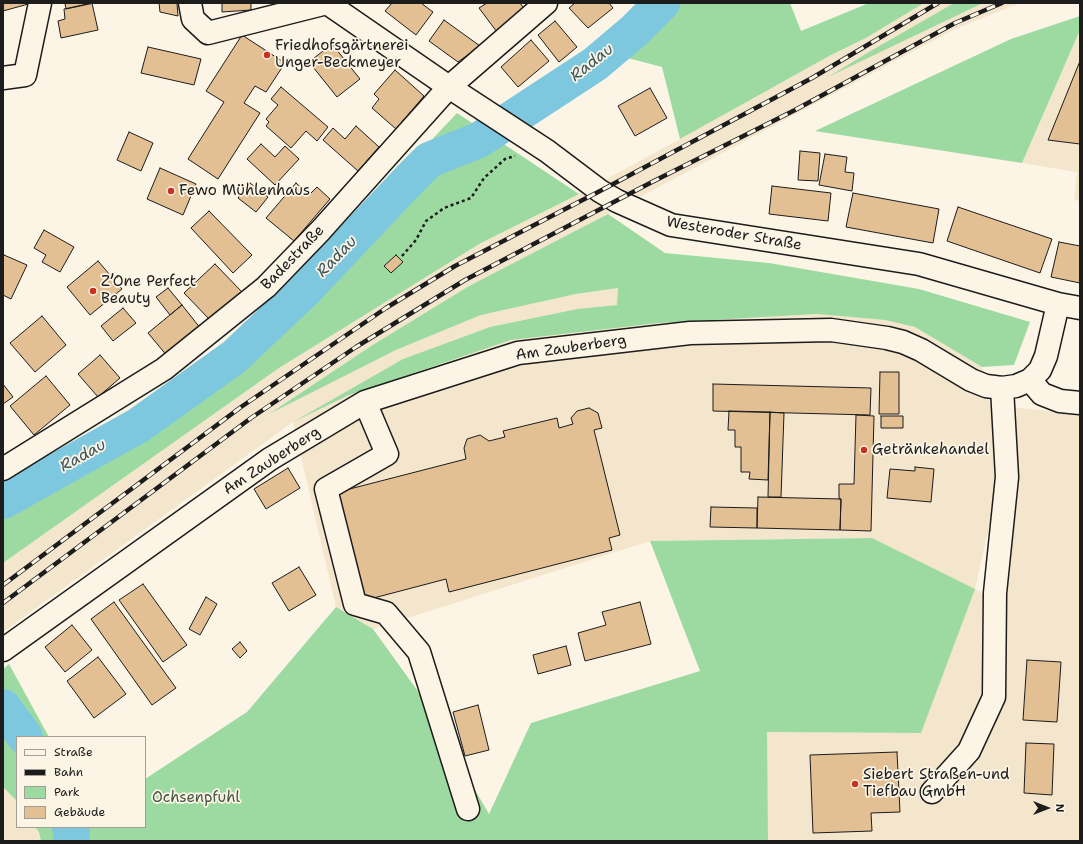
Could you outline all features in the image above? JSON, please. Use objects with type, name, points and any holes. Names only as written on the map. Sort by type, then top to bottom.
[{"type":"street","points":[[3,78],[25,75],[40,3]]},
{"type":"street","points":[[190,3],[193,19],[208,33],[327,3]]},
{"type":"street","name":"Westeroder Straße","points":[[327,3],[449,87],[548,151],[600,192],[670,225],[919,264],[1058,304],[1080,308]]},
{"type":"street","name":"Badestraße","points":[[3,469],[164,369],[266,287],[321,230],[449,87],[546,3]]},
{"type":"street","points":[[1058,304],[1046,356],[1040,370],[1030,380],[1042,394],[1060,401],[1080,403]]},
{"type":"street","name":"Am Zauberberg","points":[[3,650],[270,459],[365,402],[518,354],[697,333],[831,330],[887,338],[903,342],[921,350],[971,380],[986,386],[1002,388],[1016,386],[1030,380]]},
{"type":"street","points":[[932,792],[969,751],[994,697],[995,593],[1007,477],[1002,388]]},
{"type":"street","points":[[365,402],[387,454],[326,489],[354,604],[386,613],[419,652],[468,809]]},
{"type":"path","points":[[402,256],[416,240],[426,221],[444,208],[471,198],[484,178],[505,159],[525,153],[548,151]]},
{"type":"shaded area","points":[[924,3],[954,3],[874,49],[983,3],[1020,3],[955,29],[608,214],[469,286],[371,346],[273,411],[396,350],[481,315],[576,294],[618,288],[618,305],[577,309],[490,327],[403,359],[300,418],[349,395],[511,340],[659,323],[817,314],[885,320],[915,327],[982,367],[991,408],[996,496],[975,589],[1001,605],[1010,407],[1080,414],[1080,841],[768,841],[766,732],[921,733],[872,538],[650,541],[373,629],[336,607],[293,422],[3,632],[3,563],[279,368],[481,243],[579,194],[831,55],[866,38]]},
{"type":"shaded area","points":[[1080,30],[1080,201],[1074,200],[1077,172],[1022,163]]},
{"type":"shaded area","points":[[3,787],[16,800],[16,828],[36,828],[39,832],[41,841],[3,841]]},
{"type":"green space","points":[[672,3],[790,3],[801,31],[869,3],[924,3],[866,38],[831,55],[680,139],[662,67],[620,56]]},
{"type":"green space","points":[[954,3],[983,3],[828,77],[874,49]]},
{"type":"green space","points":[[1080,16],[1080,30],[1022,163],[815,131],[1011,39]]},
{"type":"green space","points":[[457,113],[579,194],[481,243],[279,368],[3,563],[3,495],[161,398],[259,323]]},
{"type":"green space","points":[[608,214],[665,253],[769,263],[919,289],[1030,322],[1014,365],[982,367],[915,327],[885,320],[817,314],[659,323],[511,340],[349,395],[293,422],[403,359],[490,327],[577,309],[617,305],[618,288],[576,294],[481,315],[396,350],[269,414],[371,346],[469,286]]},
{"type":"green space","name":"Ochsenpfuhl","points":[[872,538],[975,589],[921,733],[767,732],[768,841],[41,841],[39,832],[36,828],[146,828],[146,778],[247,712],[336,607],[373,629],[417,690],[489,814],[531,723],[700,671],[650,541]]},
{"type":"green space","points":[[9,664],[48,736],[16,736],[16,800],[3,787],[3,669]]},
{"type":"building","points":[[3,3],[32,3],[3,11]]},
{"type":"building","points":[[65,3],[94,3],[66,9]]},
{"type":"building","points":[[92,3],[98,30],[61,38],[58,21],[65,19],[64,9]]},
{"type":"building","points":[[159,3],[177,3],[178,16],[160,12]]},
{"type":"building","points":[[222,3],[251,3],[251,10],[222,12]]},
{"type":"building","points":[[392,3],[421,3],[433,12],[416,35],[385,11]]},
{"type":"building","points":[[487,3],[520,3],[526,11],[497,32],[479,8]]},
{"type":"building","points":[[575,3],[609,3],[613,8],[588,28],[569,8]]},
{"type":"building","points":[[444,20],[480,46],[458,62],[429,41]]},
{"type":"building","points":[[555,21],[577,47],[559,62],[538,35]]},
{"type":"building","points":[[242,35],[285,63],[266,92],[255,86],[244,103],[260,113],[218,179],[188,159],[224,102],[206,91]]},
{"type":"building","points":[[531,40],[549,61],[518,87],[501,67]]},
{"type":"building","points":[[332,44],[360,79],[337,97],[309,62]]},
{"type":"building","points":[[148,47],[201,59],[194,85],[141,73]]},
{"type":"building","points":[[1080,61],[1080,144],[1048,140]]},
{"type":"building","points":[[395,70],[424,96],[396,129],[372,108],[379,99],[374,94]]},
{"type":"building","points":[[281,87],[328,127],[317,141],[306,131],[291,148],[266,126],[269,122],[266,119],[278,105],[271,99]]},
{"type":"building","points":[[650,88],[667,118],[635,136],[618,106]]},
{"type":"building","points":[[356,126],[379,147],[358,171],[323,140],[333,128],[345,139]]},
{"type":"building","points":[[129,132],[153,143],[141,171],[117,160]]},
{"type":"building","points":[[261,144],[275,157],[285,146],[299,159],[275,185],[247,159]]},
{"type":"building","points":[[800,151],[820,153],[818,181],[798,180]]},
{"type":"building","points":[[825,154],[847,157],[845,172],[854,173],[852,191],[819,185]]},
{"type":"building","name":"Fewo Mühlenhaus","points":[[160,168],[196,184],[183,215],[147,199]]},
{"type":"building","points":[[250,183],[268,197],[256,212],[238,198]]},
{"type":"building","points":[[296,183],[309,195],[317,187],[330,199],[294,241],[266,218]]},
{"type":"building","points":[[772,186],[831,193],[828,221],[769,214]]},
{"type":"building","points":[[853,193],[939,209],[933,243],[846,227]]},
{"type":"building","points":[[958,207],[1052,239],[1040,273],[947,241]]},
{"type":"building","points":[[209,211],[252,255],[233,273],[191,228]]},
{"type":"building","points":[[44,230],[74,247],[60,272],[42,262],[46,255],[34,248]]},
{"type":"building","points":[[1059,242],[1080,246],[1080,283],[1051,277]]},
{"type":"building","points":[[4,255],[27,265],[11,299],[3,295]]},
{"type":"building","points":[[396,255],[403,262],[391,273],[384,266]]},
{"type":"building","points":[[98,261],[122,289],[90,315],[67,287]]},
{"type":"building","points":[[215,264],[242,292],[211,321],[184,293]]},
{"type":"building","points":[[168,288],[182,305],[170,315],[156,297]]},
{"type":"building","points":[[182,305],[201,329],[168,357],[148,333]]},
{"type":"building","points":[[123,308],[136,323],[113,341],[101,326]]},
{"type":"building","points":[[42,316],[66,345],[35,372],[10,343]]},
{"type":"building","points":[[100,355],[120,378],[98,397],[78,374]]},
{"type":"building","points":[[880,372],[899,372],[899,414],[879,414]]},
{"type":"building","points":[[46,376],[70,405],[34,435],[10,406]]},
{"type":"building","points":[[3,384],[13,397],[3,404]]},
{"type":"building","points":[[713,384],[871,388],[870,415],[713,411]]},
{"type":"building","points":[[589,408],[598,413],[602,428],[594,430],[620,535],[609,538],[612,550],[449,592],[446,579],[366,600],[338,492],[466,459],[464,448],[467,439],[480,435],[489,441],[505,437],[503,431],[557,418],[559,428],[573,424],[571,418],[577,411]]},
{"type":"building","points":[[729,411],[770,412],[768,480],[749,479],[750,472],[741,472],[741,447],[735,447],[735,430],[728,430]]},
{"type":"building","points":[[770,412],[784,413],[781,497],[768,497]]},
{"type":"building","name":"Getränkehandel","points":[[856,415],[874,416],[871,531],[840,530],[841,499],[839,499],[839,484],[854,484]]},
{"type":"building","points":[[881,416],[903,416],[903,428],[881,428]]},
{"type":"building","points":[[915,467],[934,469],[931,502],[887,498],[890,469],[915,471]]},
{"type":"building","points":[[288,468],[300,488],[266,509],[254,489]]},
{"type":"building","points":[[758,497],[841,499],[840,530],[757,528]]},
{"type":"building","points":[[711,507],[757,508],[757,528],[710,527]]},
{"type":"building","points":[[299,567],[316,595],[289,611],[272,583]]},
{"type":"building","points":[[143,584],[187,645],[163,662],[119,600]]},
{"type":"building","points":[[206,597],[217,604],[200,635],[189,629]]},
{"type":"building","points":[[114,602],[176,688],[152,705],[91,619]]},
{"type":"building","points":[[640,602],[651,644],[585,661],[578,633],[606,625],[602,612]]},
{"type":"building","points":[[72,625],[92,650],[65,672],[45,647]]},
{"type":"building","points":[[240,642],[247,651],[240,658],[232,649]]},
{"type":"building","points":[[566,646],[571,665],[538,674],[533,655]]},
{"type":"building","points":[[98,657],[126,694],[94,718],[67,681]]},
{"type":"building","points":[[1027,660],[1061,662],[1057,722],[1023,720]]},
{"type":"building","points":[[478,705],[489,750],[465,756],[453,712]]},
{"type":"building","points":[[1026,743],[1054,744],[1052,795],[1024,793]]},
{"type":"building","name":"Siebert Straßen-und Tiefbau GmbH","points":[[897,752],[900,812],[871,813],[872,831],[813,833],[810,755]]},
{"type":"waterway","name":"Radau","points":[[3,501],[139,425],[234,357],[304,291],[429,160],[479,140],[595,64],[634,31],[662,3]]},
{"type":"waterway","name":"Radau","points":[[3,707],[24,736]]},
{"type":"waterway","name":"Radau","points":[[70,828],[72,832],[71,841]]},
{"type":"railway","points":[[3,585],[241,407],[386,308],[455,266],[600,191],[812,78],[938,3]]},
{"type":"railway","points":[[3,603],[251,418],[356,347],[465,280],[652,182],[795,110],[955,23],[1002,3]]},
{"type":"place","name":"Friedhofsgärtnerei Unger-Beckmeyer","points":[[267,55]]},
{"type":"place","name":"Fewo Mühlenhaus","points":[[171,191]]},
{"type":"place","name":"Z’One Perfect Beauty","points":[[93,291]]},
{"type":"place","name":"Getränkehandel","points":[[864,450]]},
{"type":"place","name":"Siebert Straßen-und Tiefbau GmbH","points":[[855,784]]}]
